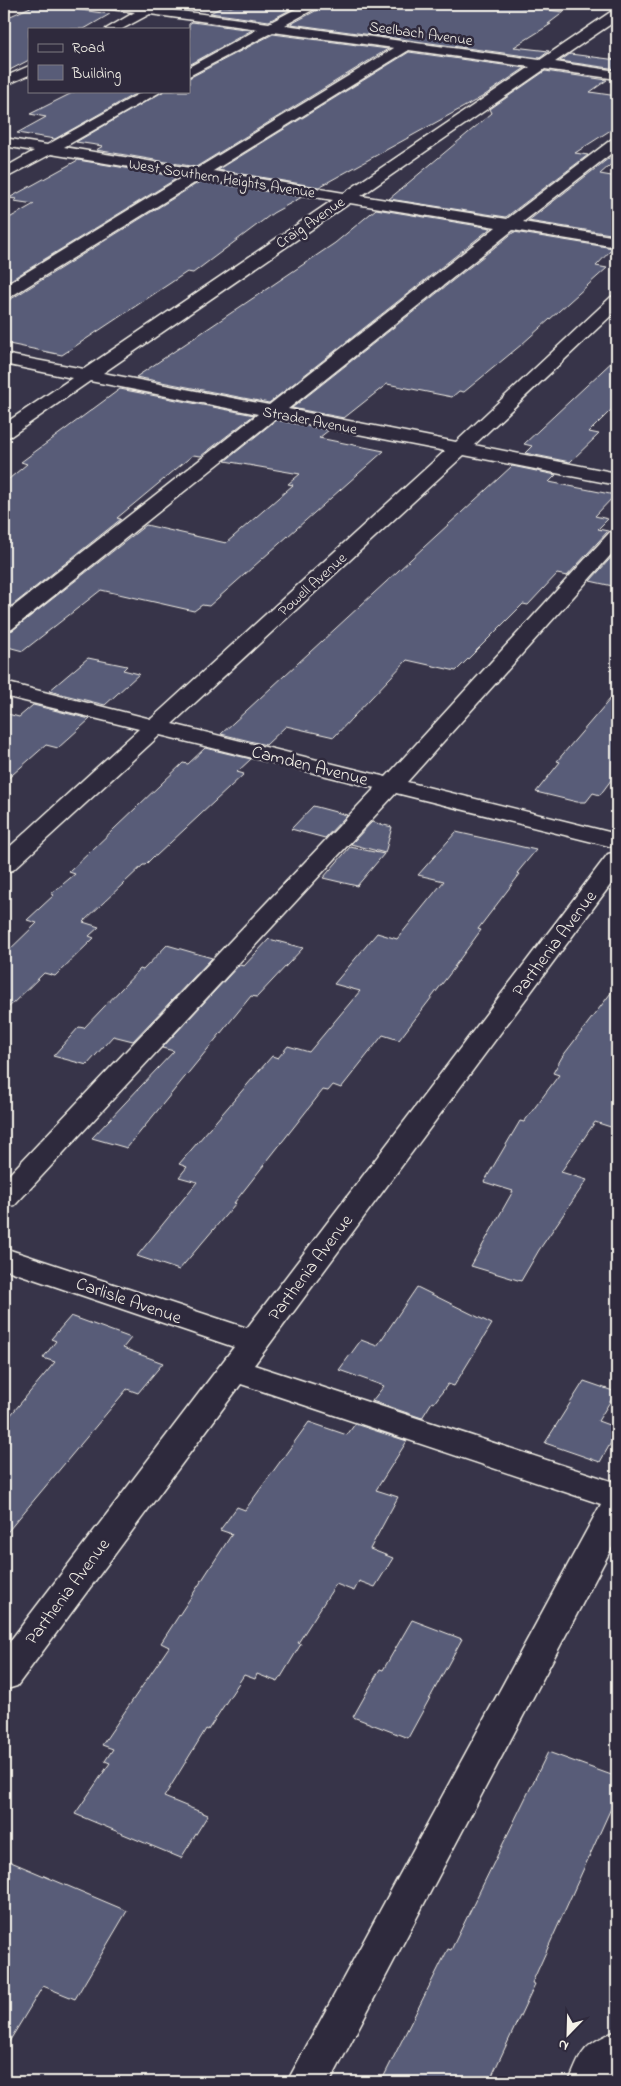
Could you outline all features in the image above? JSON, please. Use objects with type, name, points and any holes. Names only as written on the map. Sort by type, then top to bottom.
[{"type":"street","name":"Seelbach Avenue","points":[[102,4],[617,75]]},
{"type":"street","points":[[190,71],[314,4]]},
{"type":"street","points":[[114,28],[149,10]]},
{"type":"street","name":"Craig Avenue","points":[[4,432],[617,14]]},
{"type":"street","points":[[4,293],[405,47]]},
{"type":"street","points":[[4,82],[28,70]]},
{"type":"street","points":[[4,174],[153,92]]},
{"type":"street","name":"West Southern Heights Avenue","points":[[4,142],[617,242]]},
{"type":"street","points":[[4,624],[271,412],[617,142]]},
{"type":"street","name":"Powell Avenue","points":[[4,865],[460,449],[617,301]]},
{"type":"street","name":"Strader Avenue","points":[[4,359],[617,479]]},
{"type":"street","points":[[4,1198],[390,785],[617,536]]},
{"type":"street","name":"Camden Avenue","points":[[4,689],[155,728],[617,841]]},
{"type":"street","name":"Parthenia Avenue","points":[[4,1676],[617,859]]},
{"type":"street","name":"Carlisle Avenue","points":[[4,1258],[254,1342]]},
{"type":"street","points":[[233,1370],[617,1496]]},
{"type":"street","points":[[308,2082],[617,1506]]},
{"type":"street","points":[[590,2082],[600,2060],[617,2050]]},
{"type":"building","points":[[37,4],[110,14],[86,28],[28,28],[28,61],[4,73],[4,19]]},
{"type":"building","points":[[238,4],[301,4],[269,21],[210,13],[224,6],[231,7]]},
{"type":"building","points":[[322,4],[499,4],[564,12],[548,24],[551,24],[514,47],[549,51],[540,58],[291,24],[319,9]]},
{"type":"building","points":[[192,22],[252,30],[190,64],[189,24]]},
{"type":"building","points":[[273,34],[388,49],[196,167],[96,150],[103,146],[76,142],[162,92],[190,92],[190,77]]},
{"type":"building","points":[[409,52],[525,68],[482,97],[319,187],[218,170]]},
{"type":"building","points":[[570,54],[617,60],[617,69],[560,61]]},
{"type":"building","points":[[545,71],[607,80],[590,92],[617,96],[617,126],[575,153],[588,155],[506,217],[389,199],[492,113],[490,109]]},
{"type":"building","points":[[74,92],[138,92],[55,139],[17,133],[46,117],[30,114]]},
{"type":"building","points":[[609,158],[617,159],[600,174],[617,177],[617,235],[528,221]]},
{"type":"building","points":[[78,160],[179,177],[4,284],[4,221],[34,204],[14,201],[17,199],[9,198]]},
{"type":"building","points":[[201,181],[302,197],[273,213],[193,273],[187,272],[62,355],[4,343],[4,300],[11,299]]},
{"type":"building","points":[[376,209],[491,228],[269,403],[136,377],[335,243]]},
{"type":"building","points":[[514,232],[613,248],[596,266],[607,268],[521,345],[464,392],[459,391],[452,397],[387,384],[344,418],[292,408]]},
{"type":"building","points":[[617,357],[617,404],[589,432],[599,434],[570,462],[525,453],[532,446],[524,444]]},
{"type":"building","points":[[120,389],[254,415],[201,456],[193,455],[117,518],[121,519],[4,612],[4,483],[27,464],[21,462]]},
{"type":"building","points":[[276,420],[329,430],[319,438],[384,451],[209,606],[202,605],[194,611],[101,590],[23,651],[4,646],[4,632],[13,630],[146,525],[226,543],[293,485],[288,484],[300,474],[225,461]]},
{"type":"building","points":[[512,466],[556,475],[549,482],[615,495],[595,516],[608,519],[598,529],[608,531],[567,576],[557,574],[528,605],[523,604],[456,671],[407,660],[334,737],[286,726],[266,745],[221,734]]},
{"type":"building","points":[[617,551],[617,587],[590,581]]},
{"type":"building","points":[[88,658],[127,666],[123,670],[139,674],[105,705],[49,691]]},
{"type":"building","points":[[617,691],[617,772],[600,795],[593,793],[586,802],[577,802],[536,792],[560,762],[557,761]]},
{"type":"building","points":[[33,705],[90,719],[58,748],[46,745],[4,782],[4,713],[19,717]]},
{"type":"building","points":[[205,748],[251,759],[237,772],[244,774],[83,922],[99,927],[89,936],[94,938],[55,976],[44,973],[4,1012],[4,955],[37,923],[27,920],[54,895],[51,894],[75,874],[69,872],[183,763],[188,764]]},
{"type":"building","points":[[313,806],[347,815],[325,838],[291,829]]},
{"type":"building","points":[[372,822],[392,827],[385,853],[351,844]]},
{"type":"building","points":[[456,832],[536,850],[517,873],[520,874],[478,929],[481,930],[455,967],[399,1040],[383,1035],[341,1088],[333,1085],[328,1091],[323,1090],[234,1203],[236,1203],[179,1270],[137,1256],[197,1182],[179,1177],[187,1167],[179,1164],[272,1056],[278,1058],[288,1046],[309,1052],[360,991],[334,984],[377,933],[397,939],[444,881],[418,875]]},
{"type":"building","points":[[350,847],[384,854],[357,886],[323,878]]},
{"type":"building","points":[[269,939],[303,948],[257,997],[251,996],[127,1148],[92,1138],[174,1051],[162,1048],[239,965],[244,966]]},
{"type":"building","points":[[167,945],[212,958],[133,1041],[113,1036],[87,1065],[53,1056],[79,1027],[84,1028],[140,969],[143,970]]},
{"type":"building","points":[[617,985],[617,1129],[595,1122],[561,1172],[587,1180],[539,1250],[521,1281],[471,1266],[513,1191],[484,1182],[520,1121],[524,1122],[559,1075],[553,1073],[562,1057]]},
{"type":"building","points":[[417,1287],[492,1324],[454,1386],[448,1384],[434,1403],[432,1402],[422,1418],[372,1401],[384,1386],[339,1370],[361,1340],[377,1346]]},
{"type":"building","points":[[71,1316],[131,1338],[123,1348],[163,1363],[138,1393],[127,1389],[4,1536],[4,1423],[55,1362],[43,1358],[56,1341],[51,1339]]},
{"type":"building","points":[[584,1381],[616,1392],[598,1421],[617,1428],[617,1432],[600,1462],[545,1443]]},
{"type":"building","points":[[309,1422],[347,1435],[355,1424],[407,1441],[376,1490],[398,1497],[370,1549],[393,1558],[375,1587],[359,1581],[354,1591],[336,1584],[298,1643],[301,1644],[278,1682],[257,1674],[255,1679],[244,1675],[208,1730],[206,1729],[164,1797],[208,1815],[181,1858],[75,1814],[110,1763],[105,1761],[113,1749],[102,1745],[169,1647],[161,1643],[232,1534],[220,1530],[237,1507],[245,1510]]},
{"type":"building","points":[[412,1620],[462,1639],[408,1738],[353,1717],[380,1669],[383,1670]]},
{"type":"building","points":[[548,1752],[617,1777],[617,1795],[532,1983],[535,1984],[489,2082],[381,2082],[448,1949],[451,1950]]},
{"type":"building","points":[[4,1859],[127,1911],[75,1999],[43,1986],[4,2050]]}]
